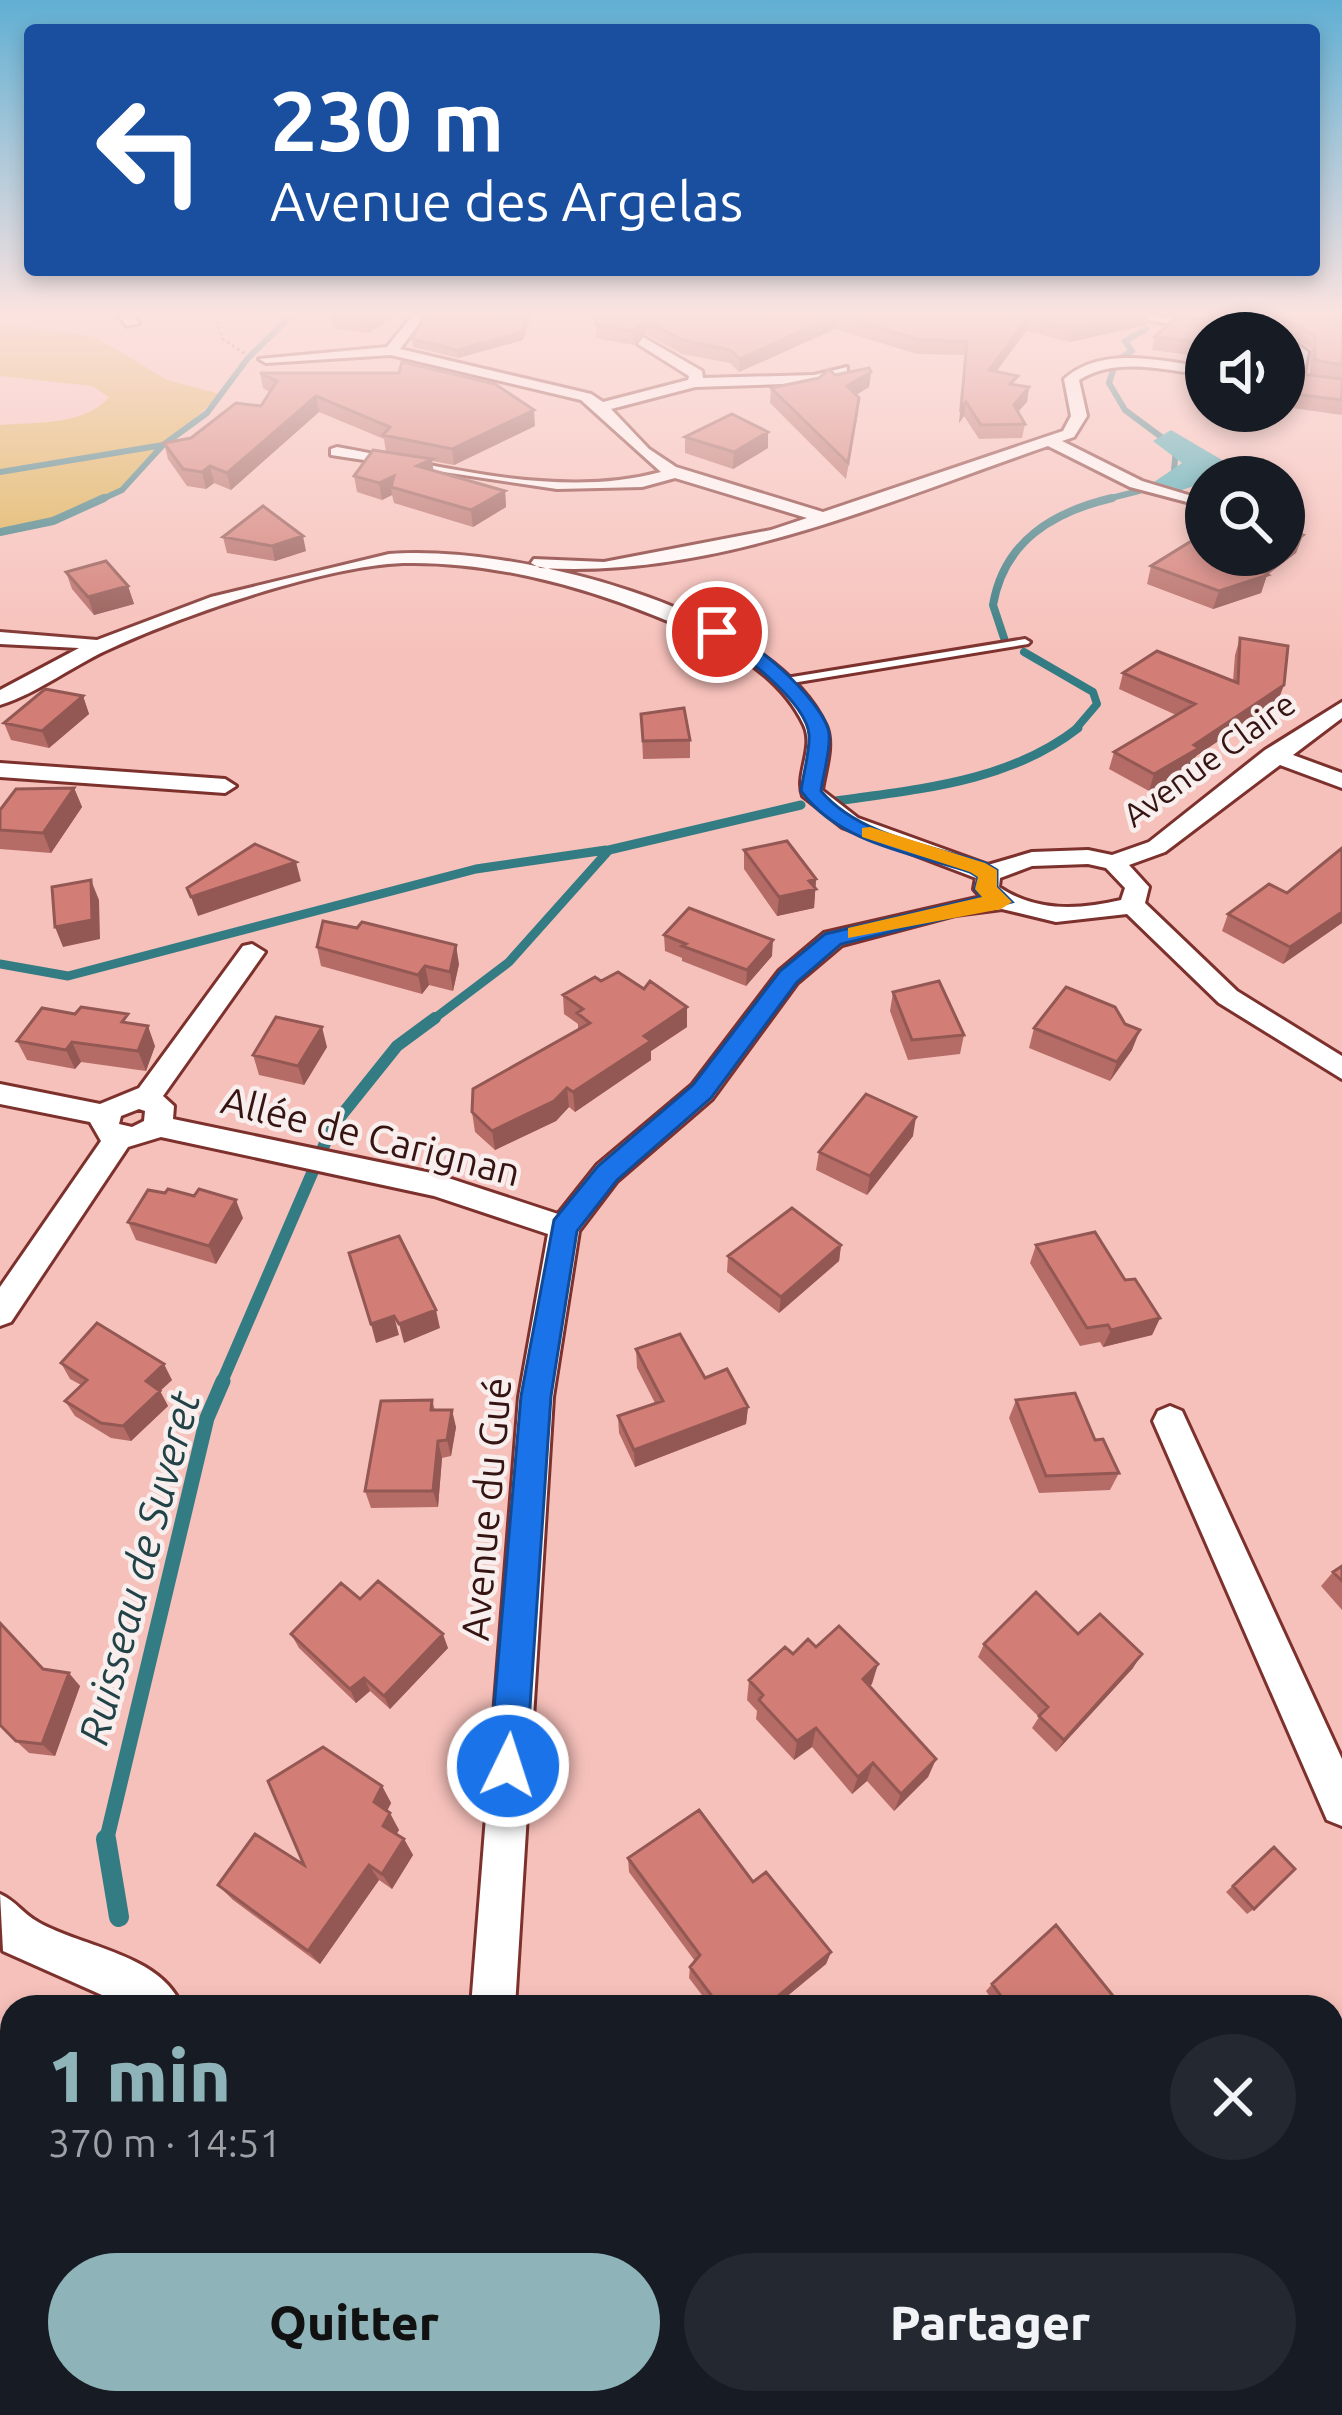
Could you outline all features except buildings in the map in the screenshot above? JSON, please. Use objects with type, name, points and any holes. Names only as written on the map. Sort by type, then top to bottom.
[{"type":"street","points":[[618,429],[675,473],[785,500],[825,519]]},
{"type":"street","points":[[0,699],[94,644],[254,590],[355,565],[425,558],[510,566],[604,567],[658,560],[825,519],[973,465],[1053,442],[1073,429]]},
{"type":"street","points":[[1053,442],[1136,484],[1185,496]]},
{"type":"street","points":[[337,452],[483,476],[628,484],[675,473]]},
{"type":"street","points":[[510,566],[694,621],[740,643],[786,681],[806,705],[819,733],[811,791],[827,811],[861,830],[956,859],[995,888],[1046,913],[1100,914],[1132,905]]},
{"type":"street","points":[[0,638],[94,644]]},
{"type":"street","name":"Avenue Claire","points":[[1114,862],[1156,847],[1273,754],[1342,708]]},
{"type":"street","points":[[1273,754],[1342,782]]},
{"type":"street","points":[[0,770],[225,786]]},
{"type":"street","points":[[995,888],[1004,865],[1088,857],[1114,862],[1137,887],[1132,905]]},
{"type":"street","name":"Avenue du Gué","points":[[494,1995],[536,1396],[564,1228],[607,1173],[702,1092],[788,977],[833,939],[954,907],[995,888]]},
{"type":"street","points":[[1132,905],[1228,997],[1342,1070]]},
{"type":"street","points":[[0,1094],[144,1136],[152,1112],[252,952]]},
{"type":"street","name":"Allée de Carignan","points":[[152,1112],[436,1185],[564,1228]]},
{"type":"street","points":[[0,1312],[112,1127]]},
{"type":"street","points":[[1171,1421],[1342,1804]]},
{"type":"street","points":[[0,1916],[18,1936],[149,1995]]},
{"type":"lane","points":[[786,681],[1025,642]]},
{"type":"shaded area","points":[[0,429],[185,429],[122,490],[53,521],[0,532]]},
{"type":"waterway","points":[[163,445],[185,429]]},
{"type":"waterway","name":"Ruisseau de Suveret","points":[[1150,429],[1176,448],[1173,482],[1155,487]]},
{"type":"waterway","points":[[1171,441],[1204,460],[1193,474],[1173,482]]},
{"type":"waterway","points":[[0,472],[163,445]]},
{"type":"waterway","points":[[98,501],[122,490],[163,445]]},
{"type":"waterway","name":"Ruisseau de Suveret","points":[[1099,501],[1139,491]]},
{"type":"waterway","points":[[0,532],[53,521],[104,498]]},
{"type":"waterway","name":"Ruisseau de Suveret","points":[[1004,638],[993,605],[1008,563],[1020,547],[1051,521],[1112,498]]},
{"type":"waterway","name":"Ruisseau de Suveret","points":[[1024,652],[1093,692],[1097,704],[1075,730]]},
{"type":"waterway","name":"Ruisseau de Suveret","points":[[1075,730],[1078,728]]},
{"type":"waterway","name":"Ruisseau de Suveret","points":[[836,801],[993,772],[1075,730]]},
{"type":"waterway","name":"Ruisseau de Suveret","points":[[434,1019],[509,962],[609,850],[801,805]]},
{"type":"waterway","points":[[0,964],[68,976],[476,869],[606,850]]},
{"type":"waterway","name":"Ruisseau de Suveret","points":[[221,1384],[332,1127],[397,1046],[434,1019]]},
{"type":"waterway","name":"Ruisseau de Suveret","points":[[106,1841],[207,1418],[223,1381]]},
{"type":"waterway","name":"Ruisseau de Suveret","points":[[106,1841],[119,1917]]},
{"type":"slow traffic","points":[[856,933],[954,907],[1001,902],[986,889],[989,875],[978,868],[870,833]]},
{"type":"route","points":[[508,1766],[536,1396],[551,1281],[564,1228],[607,1173],[702,1092],[788,977],[833,939],[954,907],[1001,902],[986,889],[989,875],[978,868],[861,830],[827,811],[811,791],[819,733],[806,705],[786,681],[740,643],[717,632]]}]
